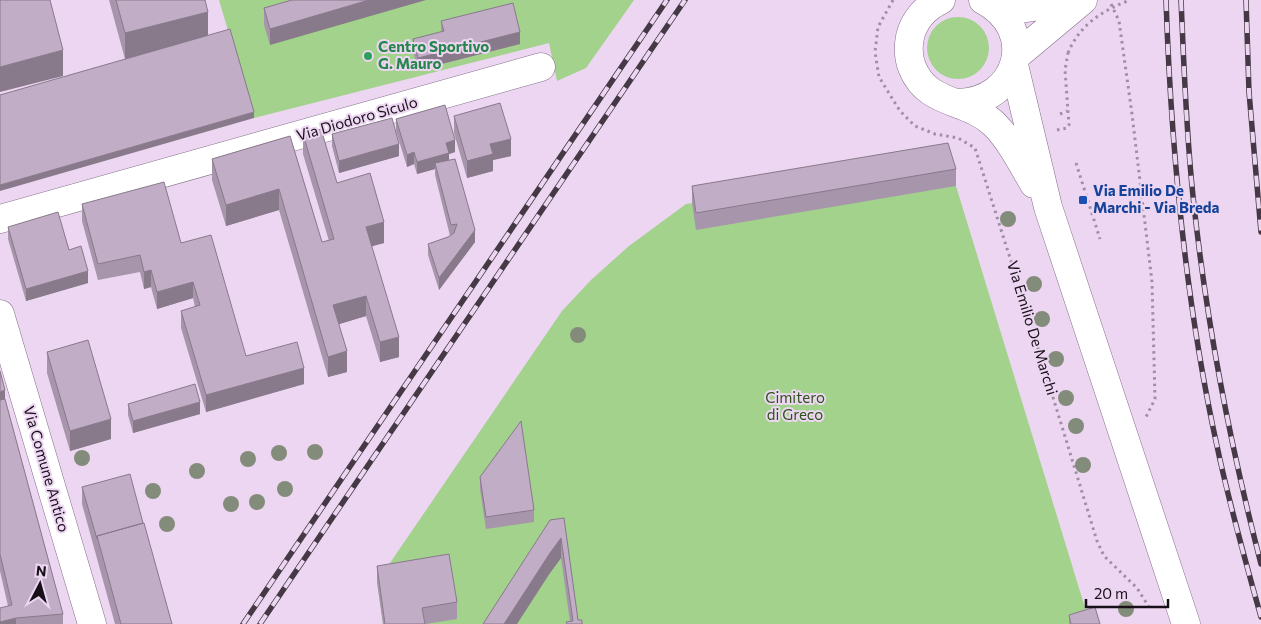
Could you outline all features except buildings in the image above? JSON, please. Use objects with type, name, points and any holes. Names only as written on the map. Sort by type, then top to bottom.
[{"type":"street","points":[[957,103],[972,102],[990,96],[1004,82],[1015,61],[1047,15],[1078,0]]},
{"type":"street","points":[[990,4],[1047,15],[1083,0]]},
{"type":"street","points":[[929,4],[910,35],[910,62],[915,74],[927,90],[938,97],[982,114],[1003,134],[1048,207]]},
{"type":"street","points":[[990,4],[1009,23],[1014,35],[1015,61],[1048,207],[1186,624]]},
{"type":"street","name":"Via Diodoro Siculo","points":[[0,220],[541,67]]},
{"type":"street","name":"Via Comune Antico","points":[[0,314],[92,624]]},
{"type":"path","points":[[1109,0],[1119,21],[1152,282],[1155,399],[1146,418]]},
{"type":"path","points":[[1065,129],[1069,125],[1065,70],[1068,53],[1076,37],[1090,21],[1108,9],[1130,0]]},
{"type":"path","name":"Via Emilio De Marchi","points":[[879,77],[900,111],[915,126],[935,134],[958,138],[975,148],[1097,541],[1104,556],[1137,588],[1153,613]]},
{"type":"path","points":[[1060,114],[1068,111]]},
{"type":"path","points":[[1076,162],[1100,239]]},
{"type":"green space","name":"Centro Sportivo G. Mauro","points":[[219,0],[634,0],[586,68],[557,81],[549,43],[254,118]]},
{"type":"green space","points":[[952,17],[964,17],[980,26],[987,36],[989,48],[987,60],[980,70],[964,79],[952,79],[941,74],[932,65],[927,54],[927,42],[932,31],[941,22]]},
{"type":"green space","name":"Cimitero di Greco","points":[[948,160],[1090,624],[383,624],[377,582],[562,311],[591,280],[629,246],[686,204]]},
{"type":"railway","points":[[243,624],[667,0]]},
{"type":"railway","points":[[260,624],[685,0]]},
{"type":"railway","points":[[1166,0],[1176,168],[1181,224],[1196,336],[1222,467],[1261,617]]},
{"type":"railway","points":[[1181,0],[1189,147],[1198,243],[1212,336],[1229,428],[1261,564]]},
{"type":"railway","points":[[1246,0],[1249,92],[1261,232]]},
{"type":"place","name":"Centro Sportivo G. Mauro","points":[[368,56]]},
{"type":"place","name":"Via Emilio De Marchi - Via Breda","points":[[1083,200]]}]
